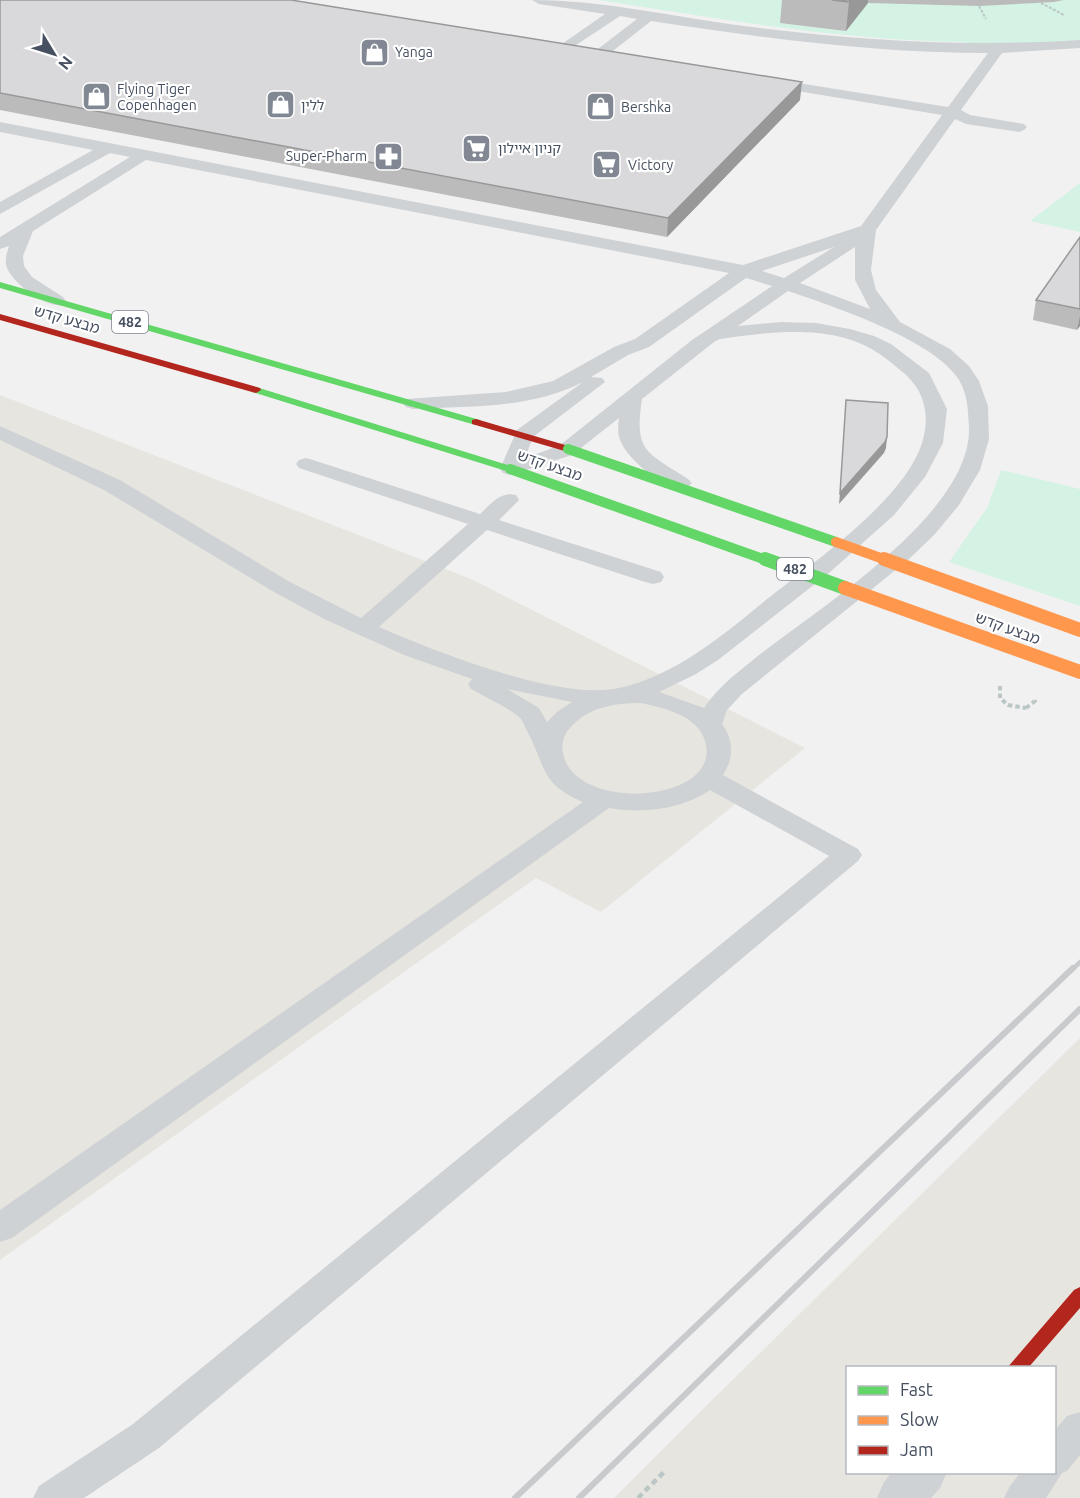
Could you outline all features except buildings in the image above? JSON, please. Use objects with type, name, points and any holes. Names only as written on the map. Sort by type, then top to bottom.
[{"type":"main road","name":"מבצע קדש","points":[[0,285],[524,434],[1080,630]]},
{"type":"main road","name":"מבצע קדש","points":[[2,318],[229,382],[510,469],[1080,672]]},
{"type":"main road","points":[[1018,1366],[1080,1295]]},
{"type":"street","points":[[901,1498],[922,1474]]},
{"type":"lane","points":[[539,0],[833,42],[915,48],[997,50],[1080,44]]},
{"type":"lane","points":[[617,12],[559,49],[619,58]]},
{"type":"lane","points":[[598,55],[649,16]]},
{"type":"lane","points":[[510,469],[568,449],[640,388],[713,334],[785,285],[833,256],[867,230],[997,50]]},
{"type":"lane","points":[[757,81],[954,112],[966,118],[1018,127]]},
{"type":"lane","points":[[0,127],[744,271],[842,303],[893,325],[952,360],[974,385],[981,420],[976,451],[965,479],[943,512],[901,554],[733,689],[716,708],[709,724]]},
{"type":"lane","points":[[0,209],[106,149]]},
{"type":"lane","points":[[0,244],[142,156]]},
{"type":"lane","points":[[29,225],[14,245],[9,259],[13,270],[23,280],[57,301]]},
{"type":"lane","points":[[414,403],[524,395],[557,387],[602,370],[639,351],[642,343],[744,271],[867,230]]},
{"type":"lane","points":[[867,230],[860,265],[862,280],[873,302],[893,325]]},
{"type":"lane","points":[[668,257],[703,283],[707,297]]},
{"type":"lane","points":[[549,749],[552,731],[567,715],[587,703],[659,686],[693,667],[859,538],[899,499],[920,469],[932,444],[937,417],[931,387],[916,367],[868,339],[838,330],[811,327],[778,327],[713,334]]},
{"type":"lane","points":[[510,469],[524,434],[602,370]]},
{"type":"lane","points":[[640,388],[628,436],[636,450],[652,465],[699,495]]},
{"type":"lane","points":[[0,432],[112,485],[282,587],[499,693],[530,713],[549,749],[553,764],[564,779],[582,791],[604,799],[629,803],[652,803],[675,798],[694,789],[708,778],[717,765],[720,751],[718,738],[709,724],[691,710],[668,700],[641,696],[561,694],[512,682],[399,644]]},
{"type":"lane","points":[[306,464],[653,577]]},
{"type":"lane","points":[[364,628],[507,500]]},
{"type":"lane","points":[[52,1498],[146,1437],[848,855],[708,778]]},
{"type":"lane","points":[[0,1228],[604,799]]},
{"type":"lane","points":[[1056,1457],[1080,1428]]},
{"type":"lane","points":[[1023,1498],[1043,1474]]},
{"type":"path","points":[[1041,3],[1070,18]]},
{"type":"path","points":[[638,1498],[666,1470]]},
{"type":"shaded area","points":[[0,395],[471,579],[805,748],[601,912],[536,878],[0,1260]]},
{"type":"shaded area","points":[[1080,1038],[1080,1498],[614,1498],[702,1410]]},
{"type":"green space","points":[[599,0],[1080,0],[1080,41],[971,48],[964,42],[826,33]]},
{"type":"green space","points":[[1080,183],[1080,232],[1030,221]]},
{"type":"green space","points":[[1001,470],[1080,489],[1080,606],[949,562],[987,508]]},
{"type":"railway","points":[[1072,970],[1080,962]]},
{"type":"railway","points":[[515,1498],[1073,968]]},
{"type":"railway","points":[[579,1498],[1080,1009]]},
{"type":"traffic: fast","points":[[0,285],[476,422]]},
{"type":"traffic: fast","points":[[256,390],[510,469]]},
{"type":"traffic: fast","points":[[568,449],[836,542]]},
{"type":"traffic: fast","points":[[510,469],[845,588]]},
{"type":"traffic: jam","points":[[0,317],[256,390]]},
{"type":"traffic: jam","points":[[476,422],[568,449]]},
{"type":"traffic: jam","points":[[1018,1366],[1080,1295]]},
{"type":"traffic: slow","points":[[836,542],[1080,630]]},
{"type":"traffic: slow","points":[[845,588],[1080,672]]},
{"type":"place","name":"Yanga","points":[[374,52]]},
{"type":"place","name":"Flying Tiger Copenhagen","points":[[96,97]]},
{"type":"place","name":"ללין","points":[[280,105]]},
{"type":"place","name":"Bershka","points":[[600,107]]},
{"type":"place","name":"קניון איילון","points":[[477,148]]},
{"type":"place","name":"Super-Pharm","points":[[388,156]]},
{"type":"place","name":"Victory","points":[[607,165]]}]
